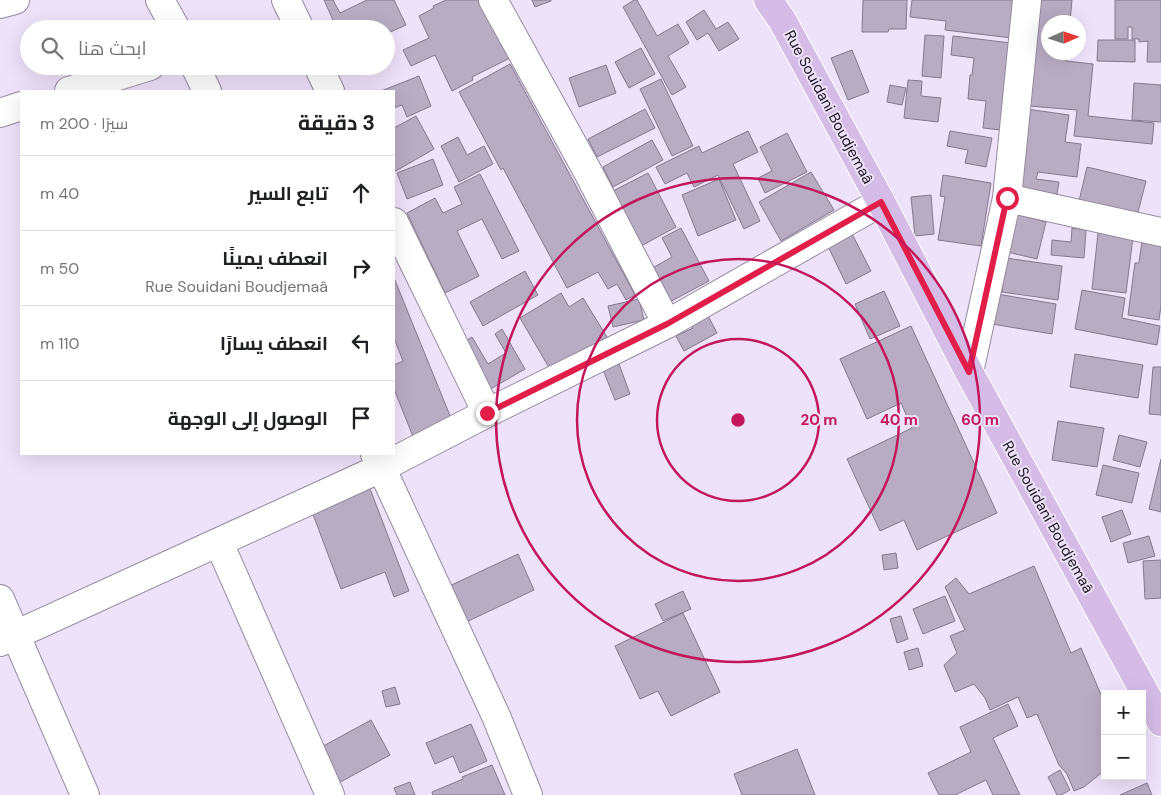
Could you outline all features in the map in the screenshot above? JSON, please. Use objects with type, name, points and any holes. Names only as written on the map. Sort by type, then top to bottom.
[{"type":"main road","name":"Rue Souidani Boudjemaâ","points":[[776,7],[881,202],[969,372],[1161,722]]},
{"type":"street","points":[[0,4],[14,0]]},
{"type":"street","points":[[160,0],[171,20]]},
{"type":"street","points":[[286,0],[296,20]]},
{"type":"street","points":[[493,0],[588,172],[667,324]]},
{"type":"street","points":[[969,372],[1007,198],[1027,0]]},
{"type":"street","points":[[73,90],[121,75]]},
{"type":"street","points":[[199,75],[207,90]]},
{"type":"street","points":[[322,75],[330,90]]},
{"type":"street","points":[[0,113],[20,106]]},
{"type":"street","points":[[1007,198],[1161,232]]},
{"type":"street","points":[[395,454],[487,413],[667,324],[881,202]]},
{"type":"street","points":[[395,224],[487,413]]},
{"type":"street","points":[[8,639],[220,543],[392,455]]},
{"type":"street","points":[[378,461],[496,716],[528,795]]},
{"type":"street","points":[[220,543],[322,793]]},
{"type":"street","points":[[0,599],[8,639],[85,795]]},
{"type":"building","points":[[324,0],[333,0],[340,13],[367,0],[394,0],[406,25],[395,30],[395,20],[333,20]]},
{"type":"building","points":[[446,0],[482,0],[510,58],[472,77],[473,80],[452,91],[435,55],[411,66],[403,50],[429,38],[419,16]]},
{"type":"building","points":[[532,0],[551,0],[551,1],[535,7]]},
{"type":"building","points":[[637,0],[657,36],[678,24],[689,43],[668,56],[686,87],[672,95],[623,7]]},
{"type":"building","points":[[863,0],[907,0],[906,29],[889,29],[888,32],[862,32]]},
{"type":"building","points":[[912,0],[1017,0],[1012,38],[945,30],[946,21],[910,17]]},
{"type":"building","points":[[1040,0],[1072,0],[1071,15],[1041,15],[1041,60],[1066,60],[1093,64],[1088,116],[1154,123],[1152,144],[1074,136],[1077,110],[1029,106]]},
{"type":"building","points":[[1115,0],[1161,0],[1161,62],[1147,62],[1148,41],[1139,42],[1139,39],[1132,39],[1132,27],[1128,27],[1128,39],[1115,39]]},
{"type":"building","points":[[704,10],[716,29],[728,22],[739,39],[719,51],[708,33],[697,40],[686,22]]},
{"type":"building","points":[[925,35],[944,36],[941,78],[922,76]]},
{"type":"building","points":[[953,36],[1011,43],[1001,130],[983,128],[986,101],[968,99],[974,58],[951,55]]},
{"type":"building","points":[[1098,40],[1135,40],[1135,62],[1097,61]]},
{"type":"building","points":[[641,48],[655,74],[629,88],[615,62]]},
{"type":"building","points":[[852,50],[869,92],[848,100],[831,58]]},
{"type":"building","points":[[510,64],[635,295],[626,300],[617,284],[608,289],[598,272],[567,288],[503,168],[501,170],[459,92]]},
{"type":"building","points":[[606,65],[616,93],[579,107],[569,78]]},
{"type":"building","points":[[419,76],[431,106],[407,117],[402,105],[395,108],[395,90],[384,90]]},
{"type":"building","points":[[661,79],[693,146],[672,156],[640,89]]},
{"type":"building","points":[[908,80],[922,81],[921,96],[941,98],[938,122],[904,118]]},
{"type":"building","points":[[1134,83],[1161,85],[1161,122],[1132,120]]},
{"type":"building","points":[[890,85],[906,88],[902,105],[887,102]]},
{"type":"building","points":[[645,109],[655,128],[597,157],[588,139]]},
{"type":"building","points":[[1027,109],[1069,115],[1065,142],[1081,144],[1077,177],[1038,172],[1036,179],[1059,182],[1057,194],[1017,189]]},
{"type":"building","points":[[416,116],[434,149],[395,171],[395,127]]},
{"type":"building","points":[[748,131],[758,152],[733,164],[760,221],[744,229],[718,175],[694,187],[687,173],[665,184],[656,167],[699,146],[702,153]]},
{"type":"building","points":[[950,131],[992,138],[986,167],[965,163],[968,150],[947,146]]},
{"type":"building","points":[[787,133],[807,172],[765,193],[758,178],[772,171],[760,147]]},
{"type":"building","points":[[458,137],[467,155],[484,146],[493,164],[459,182],[441,146]]},
{"type":"building","points":[[652,140],[663,160],[613,187],[603,167]]},
{"type":"building","points":[[433,159],[443,185],[407,199],[397,173]]},
{"type":"building","points":[[1087,167],[1146,181],[1137,216],[1079,201]]},
{"type":"building","points":[[811,172],[834,210],[781,241],[759,202]]},
{"type":"building","points":[[648,173],[676,227],[641,246],[613,191]]},
{"type":"building","points":[[480,174],[519,251],[502,259],[482,219],[457,231],[479,276],[445,293],[407,213],[435,198],[443,213],[462,204],[454,187]]},
{"type":"building","points":[[943,175],[991,183],[981,246],[938,240],[945,197],[940,196]]},
{"type":"building","points":[[719,179],[736,220],[698,236],[682,195]]},
{"type":"building","points":[[931,195],[934,234],[915,236],[911,197]]},
{"type":"building","points":[[1012,213],[1046,222],[1037,259],[1003,251]]},
{"type":"building","points":[[681,228],[709,281],[664,305],[647,271],[672,257],[662,238]]},
{"type":"building","points":[[849,228],[871,271],[846,284],[825,240]]},
{"type":"building","points":[[1072,228],[1086,230],[1084,258],[1051,255],[1052,240],[1071,242]]},
{"type":"building","points":[[1098,233],[1133,237],[1126,293],[1092,289]]},
{"type":"building","points":[[1142,241],[1161,244],[1161,306],[1159,320],[1128,315],[1135,263],[1139,263]]},
{"type":"building","points":[[1006,258],[1062,266],[1058,300],[1002,292]]},
{"type":"building","points":[[525,271],[538,295],[483,326],[470,302]]},
{"type":"building","points":[[395,280],[453,423],[414,439],[395,392],[395,365],[403,361],[395,341]]},
{"type":"building","points":[[1082,290],[1125,298],[1122,318],[1160,326],[1157,345],[1075,329]]},
{"type":"building","points":[[884,291],[900,326],[870,339],[855,304]]},
{"type":"building","points":[[561,293],[569,307],[583,298],[607,337],[551,371],[520,318]]},
{"type":"building","points":[[997,294],[1056,304],[1052,334],[992,324]]},
{"type":"building","points":[[639,299],[644,320],[613,327],[608,306]]},
{"type":"building","points":[[704,308],[717,333],[684,351],[676,336],[693,328],[687,317]]},
{"type":"building","points":[[911,326],[997,513],[917,550],[904,520],[880,531],[847,459],[912,428],[901,403],[867,419],[840,359]]},
{"type":"building","points":[[502,329],[525,369],[482,394],[455,347],[472,337],[488,364],[506,353],[495,334]]},
{"type":"building","points":[[1075,354],[1143,365],[1138,398],[1070,387]]},
{"type":"building","points":[[616,356],[630,394],[615,400],[600,362]]},
{"type":"building","points":[[1153,367],[1161,367],[1161,415],[1149,414]]},
{"type":"building","points":[[1058,421],[1104,428],[1097,467],[1052,460]]},
{"type":"building","points":[[1119,435],[1147,442],[1140,467],[1113,460]]},
{"type":"building","points":[[1161,459],[1161,512],[1149,509]]},
{"type":"building","points":[[1103,465],[1139,473],[1132,503],[1096,495]]},
{"type":"building","points":[[369,486],[409,591],[394,597],[385,572],[341,589],[311,509]]},
{"type":"building","points":[[1122,510],[1131,534],[1111,542],[1102,517]]},
{"type":"building","points":[[1149,536],[1155,556],[1128,563],[1123,543]]},
{"type":"building","points":[[896,553],[898,568],[884,570],[882,555]]},
{"type":"building","points":[[518,554],[534,590],[462,624],[445,588]]},
{"type":"building","points":[[1161,560],[1161,598],[1145,599],[1143,561]]},
{"type":"building","points":[[1034,566],[1071,653],[1081,648],[1101,695],[1101,773],[1084,787],[1074,791],[1067,774],[1059,765],[1037,714],[1027,718],[1018,697],[990,710],[985,698],[974,684],[955,692],[944,665],[957,653],[950,636],[965,630],[945,587],[956,578],[969,594]]},
{"type":"building","points":[[683,591],[691,609],[663,621],[655,604]]},
{"type":"building","points":[[945,596],[955,621],[923,634],[913,609]]},
{"type":"building","points":[[683,613],[720,692],[671,716],[658,691],[640,699],[615,646]]},
{"type":"building","points":[[901,616],[908,639],[897,643],[890,619]]},
{"type":"building","points":[[918,648],[923,666],[909,670],[904,652]]},
{"type":"building","points":[[395,687],[400,704],[386,707],[382,691]]},
{"type":"building","points":[[1008,704],[1018,726],[993,738],[1020,795],[993,795],[986,780],[955,795],[939,795],[928,773],[971,752],[960,727]]},
{"type":"building","points":[[371,720],[390,755],[335,785],[316,750]]},
{"type":"building","points":[[471,724],[487,761],[460,773],[453,756],[435,764],[426,743]]},
{"type":"building","points":[[797,749],[815,795],[742,795],[734,774]]},
{"type":"building","points":[[492,765],[505,795],[433,795],[432,792]]},
{"type":"building","points":[[1060,770],[1070,790],[1057,795],[1048,777]]},
{"type":"building","points":[[410,782],[415,795],[397,795],[394,788]]},
{"type":"building","points":[[1147,783],[1152,795],[1120,795]]},
{"type":"route","points":[[487,413],[667,324],[881,202],[969,372],[1007,198]]}]
